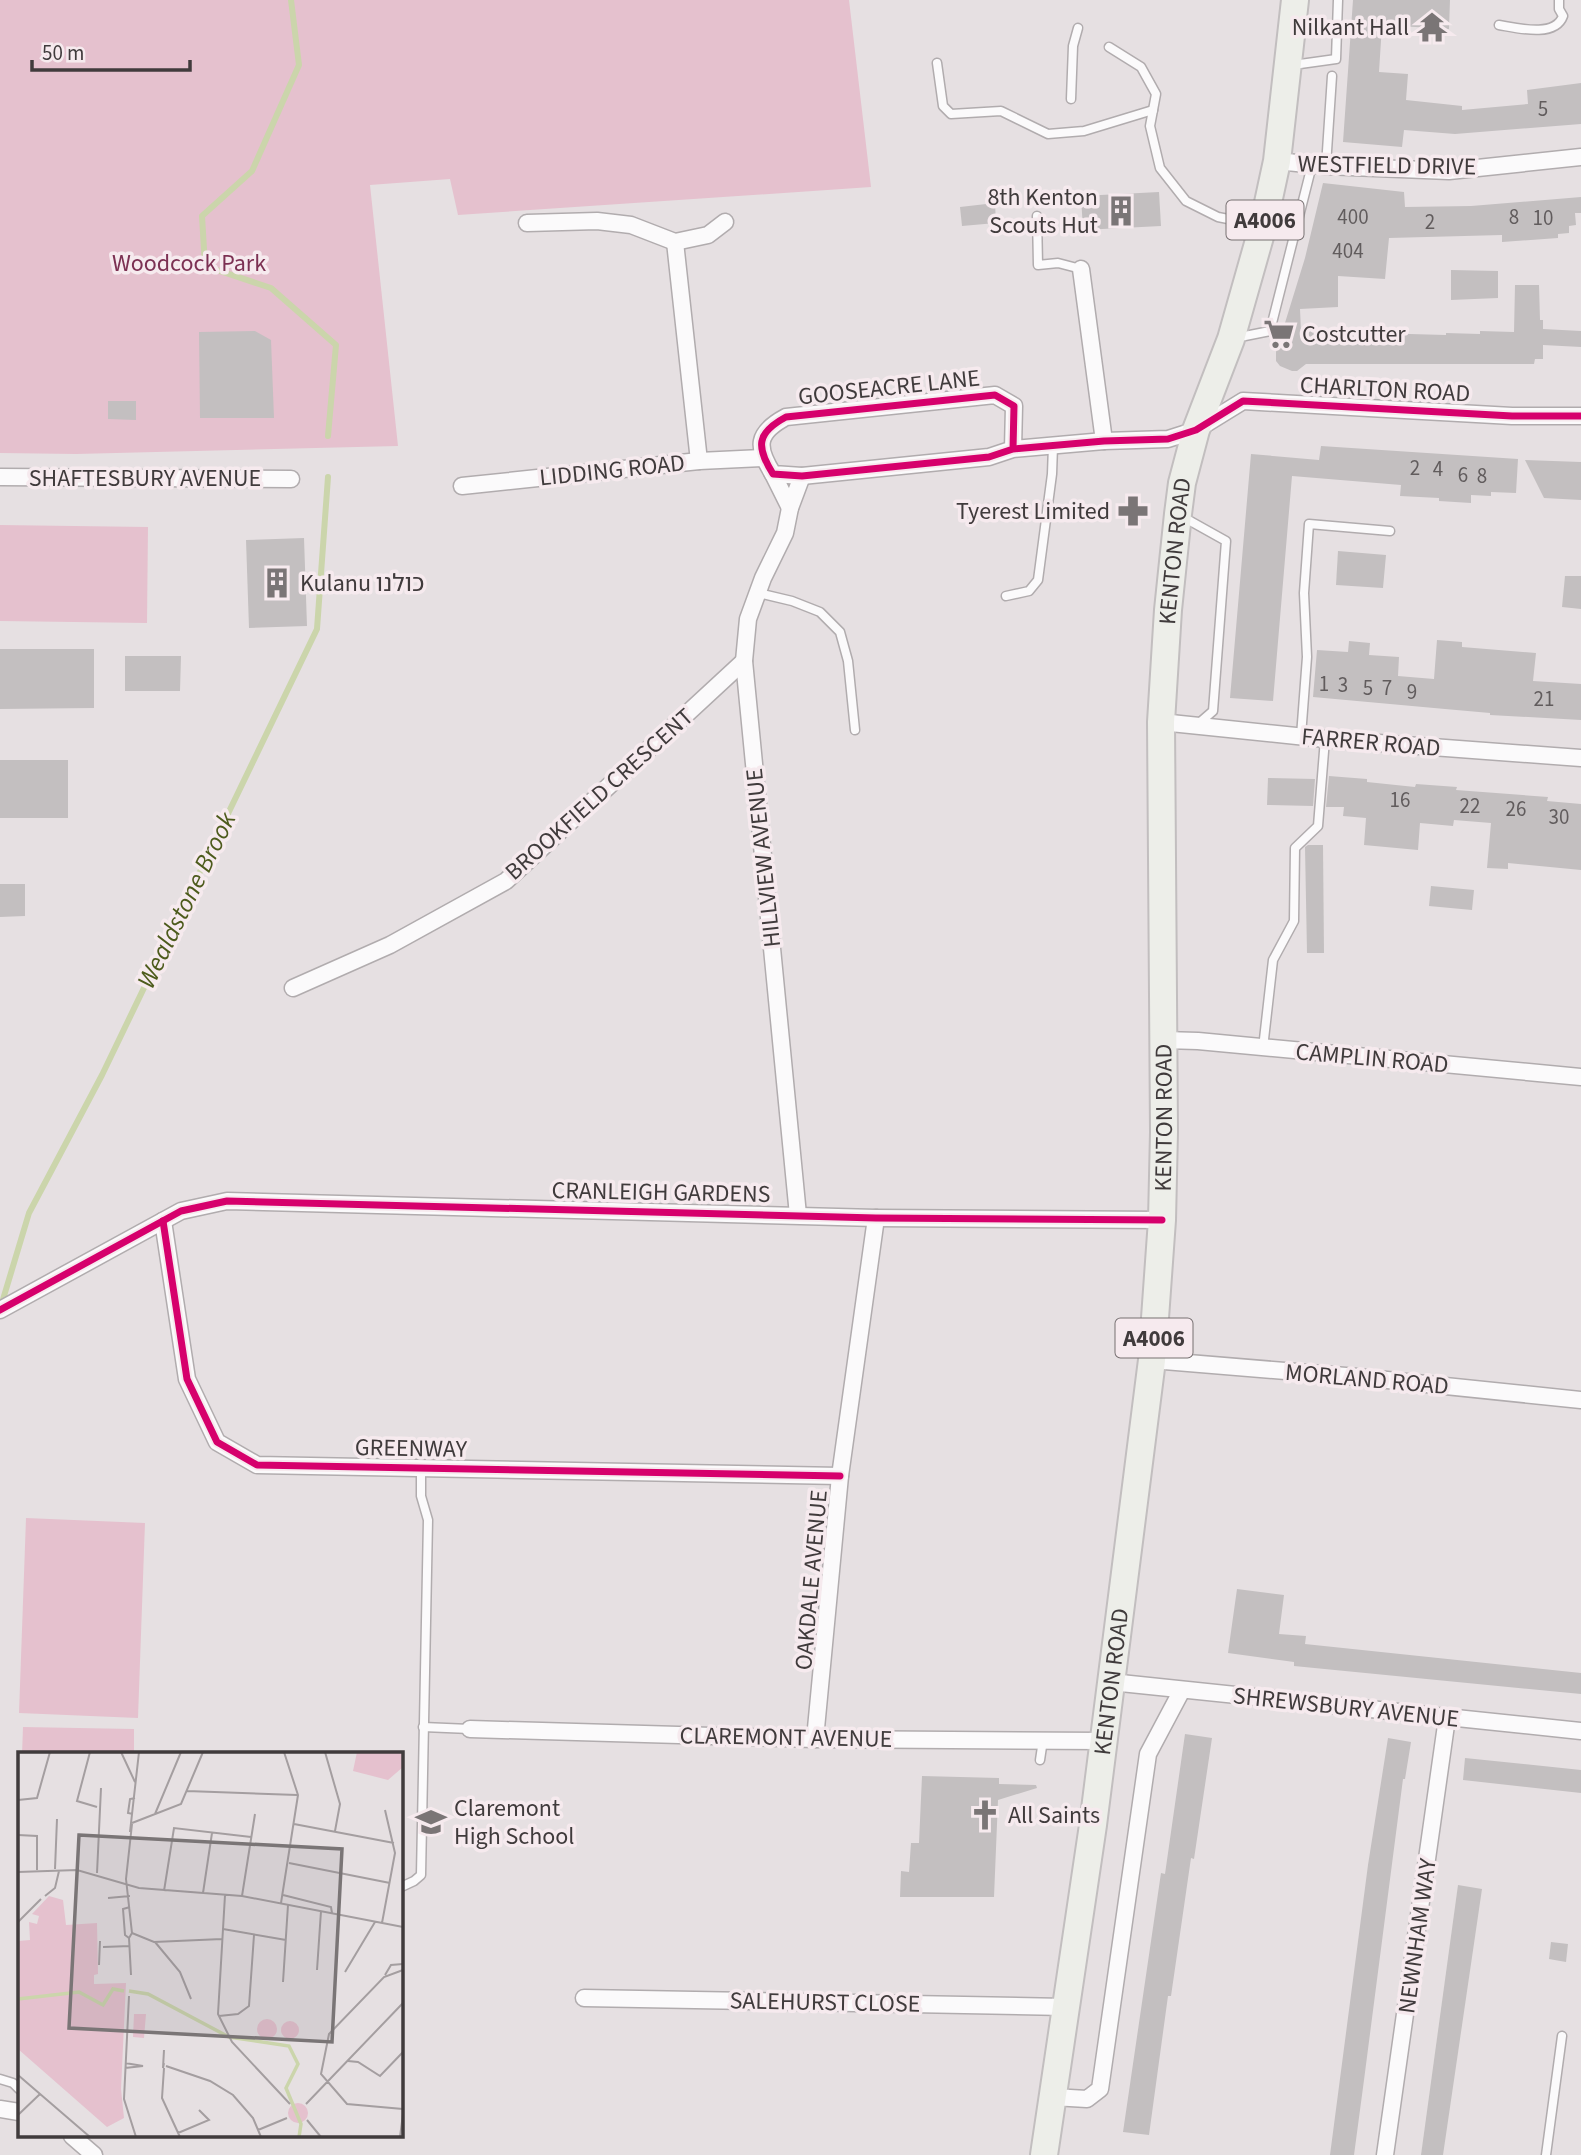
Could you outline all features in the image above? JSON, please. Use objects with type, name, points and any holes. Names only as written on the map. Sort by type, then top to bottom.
[{"type":"main road","name":"A4006","points":[[1196,430],[1231,339],[1264,226],[1277,161],[1295,0]]},
{"type":"main road","name":"KENTON ROAD","points":[[1044,2155],[1093,1825],[1152,1360],[1162,1220],[1164,1040],[1161,722],[1168,610],[1178,514],[1182,483],[1196,430]]},
{"type":"street","name":"WESTFIELD DRIVE","points":[[1277,161],[1448,171],[1581,158]]},
{"type":"street","points":[[527,223],[597,221],[631,225],[676,242],[708,235],[725,222]]},
{"type":"street","points":[[676,242],[699,461]]},
{"type":"street","points":[[1080,269],[1104,441]]},
{"type":"street","name":"GOOSEACRE LANE","points":[[762,457],[762,438],[771,425],[786,417],[995,395],[1014,406],[1013,449]]},
{"type":"street","name":"CHARLTON ROAD","points":[[1196,430],[1243,401],[1512,416],[1581,416]]},
{"type":"street","points":[[773,474],[802,476],[989,457],[1013,449],[1104,441],[1168,439],[1196,430]]},
{"type":"street","points":[[762,457],[790,509]]},
{"type":"street","name":"LIDDING ROAD","points":[[462,486],[762,457]]},
{"type":"street","name":"HILLVIEW AVENUE","points":[[798,1215],[744,661],[747,619],[785,533],[802,476]]},
{"type":"street","name":"SHAFTESBURY AVENUE","points":[[0,477],[290,479]]},
{"type":"street","name":"BROOKFIELD CRESCENT","points":[[293,988],[390,945],[506,881],[744,661]]},
{"type":"street","name":"FARRER ROAD","points":[[1161,722],[1325,739],[1581,758]]},
{"type":"street","name":"CAMPLIN ROAD","points":[[1164,1040],[1581,1077]]},
{"type":"street","name":"CRANLEIGH GARDENS","points":[[0,1310],[181,1211],[227,1200],[876,1218],[1162,1220]]},
{"type":"street","name":"OAKDALE AVENUE","points":[[815,1739],[840,1476],[876,1218]]},
{"type":"street","name":"GREENWAY","points":[[163,1220],[187,1379],[217,1442],[257,1465],[840,1476]]},
{"type":"street","name":"MORLAND ROAD","points":[[1152,1360],[1359,1377],[1581,1401]]},
{"type":"street","name":"SHREWSBURY AVENUE","points":[[1111,1682],[1581,1731]]},
{"type":"street","name":"KENTON ROAD","points":[[1053,2097],[1087,2099],[1101,2089],[1148,1754],[1182,1690]]},
{"type":"street","name":"NEWNHAM WAY","points":[[1385,2155],[1447,1717]]},
{"type":"street","name":"CLAREMONT AVENUE","points":[[470,1729],[815,1739],[1103,1741]]},
{"type":"street","name":"SALEHURST CLOSE","points":[[584,1998],[1065,2007]]},
{"type":"street","points":[[0,2109],[18,2112]]},
{"type":"street","points":[[74,2138],[94,2155]]},
{"type":"lane","points":[[1288,66],[1336,59],[1338,0]]},
{"type":"lane","points":[[1499,26],[1518,29],[1555,28],[1563,16],[1559,9],[1559,0]]},
{"type":"lane","points":[[1070,99],[1073,46],[1078,28]]},
{"type":"lane","points":[[1109,47],[1141,67],[1156,94],[1150,126],[1160,168],[1186,201],[1218,217],[1264,226]]},
{"type":"lane","points":[[937,63],[943,106],[951,114],[1001,111],[1048,134],[1084,131],[1153,110]]},
{"type":"lane","points":[[1231,339],[1270,331],[1319,165],[1332,76]]},
{"type":"lane","points":[[1037,216],[1038,265],[1058,263],[1080,269]]},
{"type":"lane","points":[[1006,596],[1029,591],[1038,580],[1053,446]]},
{"type":"lane","points":[[1178,514],[1226,541],[1213,711],[1197,725]]},
{"type":"lane","points":[[1301,736],[1307,657],[1304,593],[1308,524],[1390,531]]},
{"type":"lane","points":[[758,593],[792,601],[820,612],[840,632],[848,661],[855,730]]},
{"type":"lane","points":[[1263,1048],[1273,960],[1294,921],[1295,848],[1318,826],[1325,739]]},
{"type":"lane","points":[[402,1887],[421,1875],[428,1520],[421,1496],[421,1468]]},
{"type":"lane","points":[[423,1727],[470,1729]]},
{"type":"lane","points":[[1040,1760],[1043,1740]]},
{"type":"lane","points":[[1546,2155],[1562,2036]]},
{"type":"lane","points":[[0,2079],[13,2083],[18,2088]]},
{"type":"green space","name":"Woodcock Park","points":[[0,0],[849,0],[871,187],[458,215],[450,179],[370,185],[398,446],[76,454],[0,453]]},
{"type":"green space","points":[[0,525],[148,527],[147,623],[0,621]]},
{"type":"green space","points":[[26,1518],[145,1523],[138,1718],[19,1713]]},
{"type":"green space","points":[[23,1727],[134,1729],[134,1752],[22,1752]]},
{"type":"building","points":[[1353,0],[1450,0],[1449,29],[1382,25],[1379,72],[1408,74],[1406,100],[1462,106],[1462,110],[1528,104],[1527,90],[1581,83],[1581,124],[1455,134],[1404,130],[1402,147],[1343,142]]},
{"type":"building","points":[[1323,183],[1404,192],[1405,207],[1471,206],[1581,197],[1581,213],[1575,213],[1576,225],[1569,226],[1569,233],[1558,234],[1558,238],[1502,242],[1502,235],[1389,238],[1385,279],[1338,276],[1338,307],[1300,309],[1301,331],[1446,335],[1480,334],[1480,331],[1514,332],[1515,285],[1539,285],[1540,320],[1543,320],[1543,329],[1581,331],[1581,347],[1543,345],[1543,359],[1535,359],[1534,364],[1306,364],[1297,371],[1280,366],[1276,361],[1276,352],[1305,258]]},
{"type":"building","name":"8th Kenton Scouts Hut","points":[[1159,192],[1161,226],[1083,230],[1081,196]]},
{"type":"building","points":[[995,203],[996,223],[962,226],[960,207]]},
{"type":"building","points":[[1451,270],[1498,271],[1498,298],[1451,300]]},
{"type":"building","points":[[255,331],[271,340],[274,418],[200,418],[199,332]]},
{"type":"building","points":[[108,401],[136,401],[136,420],[108,419]]},
{"type":"building","points":[[1321,446],[1518,459],[1516,493],[1491,492],[1491,496],[1471,495],[1471,503],[1439,501],[1439,498],[1400,496],[1401,485],[1292,476],[1273,701],[1230,698],[1251,454],[1319,460]]},
{"type":"building","points":[[1525,460],[1581,462],[1581,500],[1544,498]]},
{"type":"building","name":"Kulanu כולנו","points":[[304,538],[307,626],[249,628],[246,540]]},
{"type":"building","points":[[1338,551],[1386,555],[1383,588],[1336,585]]},
{"type":"building","points":[[1565,576],[1581,576],[1581,609],[1562,607]]},
{"type":"building","points":[[1437,640],[1462,642],[1462,647],[1536,653],[1533,681],[1581,684],[1581,720],[1490,715],[1313,697],[1317,650],[1348,652],[1349,641],[1370,643],[1369,655],[1399,657],[1398,676],[1434,679]]},
{"type":"building","points":[[0,649],[94,649],[94,708],[0,709]]},
{"type":"building","points":[[125,656],[181,656],[180,691],[125,691]]},
{"type":"building","points":[[0,760],[68,760],[68,818],[0,818]]},
{"type":"building","points":[[1329,776],[1415,787],[1416,784],[1457,787],[1456,790],[1548,797],[1547,801],[1581,804],[1581,870],[1508,863],[1508,869],[1487,868],[1491,823],[1454,820],[1453,826],[1420,823],[1418,850],[1364,845],[1366,818],[1343,816],[1344,807],[1326,807]]},
{"type":"building","points":[[1268,778],[1315,779],[1313,806],[1267,805]]},
{"type":"building","points":[[1323,845],[1324,953],[1307,953],[1305,847]]},
{"type":"building","points":[[0,884],[25,884],[25,916],[0,917]]},
{"type":"building","points":[[1431,886],[1474,890],[1472,910],[1429,906]]},
{"type":"building","points":[[1237,1589],[1284,1595],[1279,1634],[1306,1636],[1305,1644],[1581,1673],[1581,1694],[1294,1666],[1294,1662],[1228,1653]]},
{"type":"building","points":[[1185,1734],[1212,1738],[1194,1859],[1191,1858],[1171,1996],[1168,1996],[1149,2135],[1123,2132],[1161,1873],[1165,1874]]},
{"type":"building","points":[[1388,1738],[1411,1742],[1403,1779],[1354,2155],[1330,2155],[1368,1865]]},
{"type":"building","points":[[1465,1758],[1581,1770],[1581,1793],[1463,1780]]},
{"type":"building","points":[[922,1776],[999,1778],[999,1784],[1036,1785],[1037,1788],[998,1800],[994,1897],[900,1897],[901,1871],[909,1872],[911,1843],[919,1843]]},
{"type":"building","points":[[1458,1885],[1482,1889],[1443,2155],[1421,2155]]},
{"type":"building","points":[[1551,1942],[1568,1944],[1566,1962],[1549,1959]]},
{"type":"waterway","name":"Wealdstone Brook","points":[[291,0],[299,65],[252,171],[202,216],[205,266],[271,288],[336,345],[328,436]]},
{"type":"waterway","name":"Wealdstone Brook","points":[[1,1306],[29,1213],[102,1075],[317,629],[328,477]]},
{"type":"cycle path","points":[[1013,449],[1014,406],[995,395],[786,417],[769,429],[762,441],[764,456],[773,474],[802,476],[989,457],[1013,449],[1104,441],[1168,439],[1196,430],[1243,401],[1512,416],[1581,416]]},
{"type":"cycle path","points":[[0,1310],[181,1211],[227,1201],[876,1218],[1162,1220]]},
{"type":"cycle path","points":[[163,1221],[187,1379],[217,1442],[257,1465],[840,1476]]},
{"type":"place","name":"Nilkant Hall","points":[[1432,27]]},
{"type":"place","name":"8th Kenton Scouts Hut","points":[[1121,211]]},
{"type":"place","name":"Costcutter","points":[[1279,334]]},
{"type":"place","name":"Tyerest Limited","points":[[1133,511]]},
{"type":"place","name":"Kulanu כולנו","points":[[277,583]]},
{"type":"place","name":"All Saints","points":[[985,1815]]},
{"type":"place","name":"Claremont High School","points":[[431,1822]]}]
